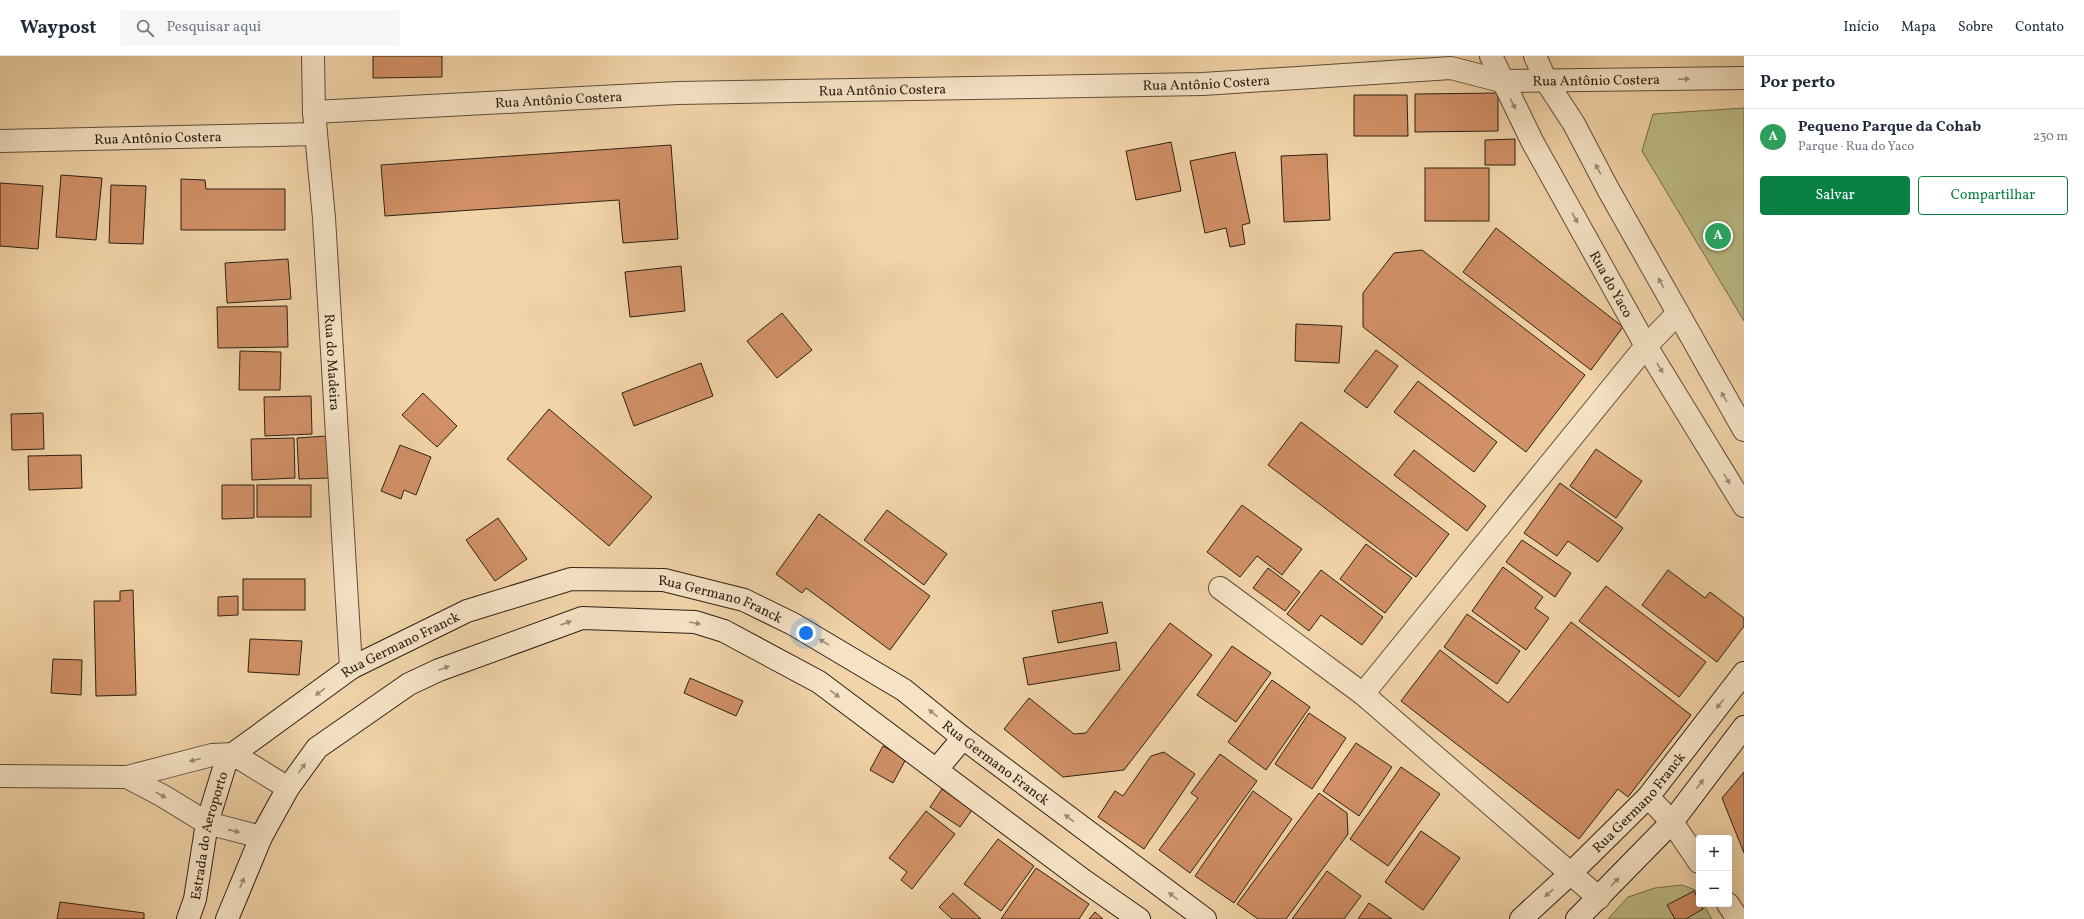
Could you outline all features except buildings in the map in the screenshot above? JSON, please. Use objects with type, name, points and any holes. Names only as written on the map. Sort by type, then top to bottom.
[{"type":"street","name":"Rua do Madeira","points":[[313,56],[314,112],[324,218],[351,668]]},
{"type":"street","name":"Rua Antônio Costera","points":[[1451,68],[1474,56]]},
{"type":"street","name":"Rua do Yaco","points":[[1491,56],[1501,81],[1532,141],[1646,346],[1744,506]]},
{"type":"street","points":[[1534,56],[1546,81],[1574,124],[1608,189],[1744,430]]},
{"type":"street","name":"Rua Antônio Costera","points":[[314,112],[678,93],[1203,84],[1451,68],[1501,81],[1744,78]]},
{"type":"street","name":"Rua Antônio Costera","points":[[0,141],[316,134]]},
{"type":"street","points":[[1363,694],[1646,346],[1678,313]]},
{"type":"street","name":"Rua Germano Franck","points":[[233,754],[351,668],[467,611],[571,579],[664,580],[744,600],[793,624],[904,690],[963,738],[1205,919]]},
{"type":"street","points":[[1220,588],[1363,694],[1599,898]]},
{"type":"street","name":"Rua Germano Franck","points":[[261,837],[288,788],[317,748],[409,684],[439,670],[582,618],[694,622],[724,631],[819,682],[937,769],[1082,880],[1140,919]]},
{"type":"street","name":"Rua Germano Franck","points":[[1521,919],[1570,874],[1648,797],[1744,673]]},
{"type":"street","points":[[1577,919],[1672,822],[1744,726]]},
{"type":"street","points":[[937,769],[963,738]]},
{"type":"street","points":[[0,776],[127,777],[212,755],[233,754],[288,788]]},
{"type":"street","name":"Estrada do Aeroporto","points":[[188,919],[195,899],[207,823],[225,765],[233,754]]},
{"type":"street","points":[[127,777],[207,823],[261,837],[227,919]]},
{"type":"street","points":[[1648,797],[1672,822],[1696,858]]},
{"type":"street","points":[[1730,907],[1738,919]]},
{"type":"shaded area","points":[[1744,108],[1744,321],[1642,151],[1653,114]]},
{"type":"shaded area","points":[[1682,885],[1695,890],[1696,907],[1705,907],[1712,919],[1608,919],[1628,897],[1655,888]]},
{"type":"place","name":"Pequeno Parque da Cohab","points":[[1718,236]]}]
